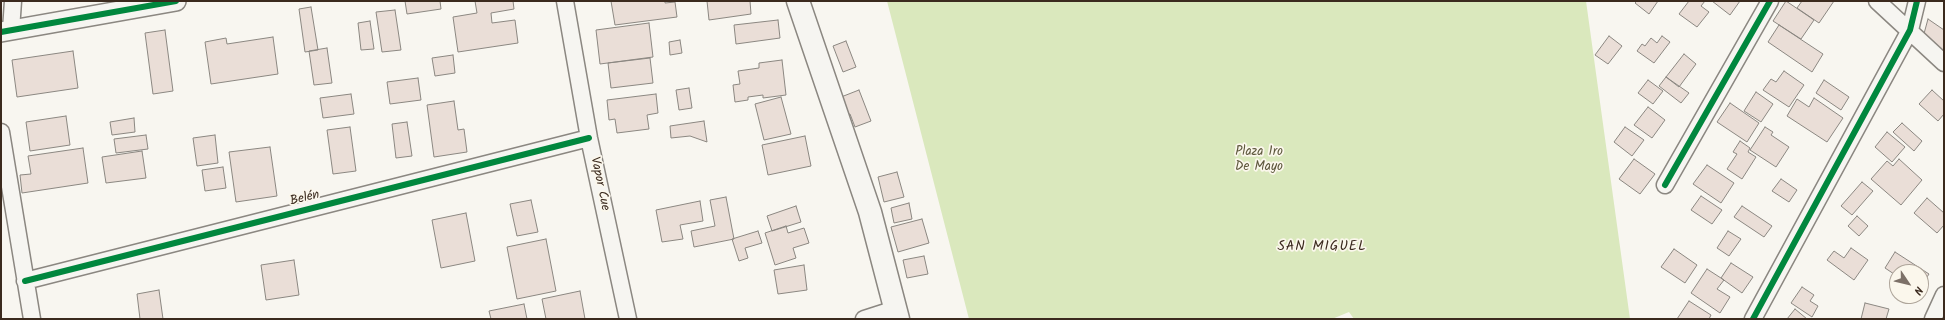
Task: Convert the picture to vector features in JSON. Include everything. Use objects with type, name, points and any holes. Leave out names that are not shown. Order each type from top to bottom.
[{"type":"main road","points":[[798,1],[870,212],[896,314]]},
{"type":"street","points":[[12,1],[6,31],[176,1]]},
{"type":"street","name":"Vapor Cue","points":[[565,1],[589,138],[628,319]]},
{"type":"street","points":[[1665,185],[1770,1]]},
{"type":"street","points":[[1877,1],[1944,63]]},
{"type":"street","points":[[1753,319],[1910,30],[1917,1]]},
{"type":"street","points":[[1,132],[32,319]]},
{"type":"street","name":"Belén","points":[[25,281],[589,138]]},
{"type":"street","points":[[1933,319],[1944,295]]},
{"type":"street","points":[[864,319],[896,314]]},
{"type":"green space","name":"Plaza 1ro De Mayo","points":[[887,1],[1586,1],[1630,319],[1354,319],[1349,312],[1332,319],[969,319]]},
{"type":"building","points":[[405,1],[440,1],[441,9],[407,14]]},
{"type":"building","points":[[475,1],[513,1],[514,9],[491,13],[492,23],[515,20],[518,43],[458,52],[453,17],[477,13]]},
{"type":"building","points":[[611,1],[675,2],[677,17],[615,25]]},
{"type":"building","points":[[707,1],[750,1],[751,14],[709,20]]},
{"type":"building","points":[[1637,1],[1658,1],[1649,14],[1635,3]]},
{"type":"building","points":[[1689,1],[1705,1],[1701,6],[1709,12],[1697,27],[1679,14]]},
{"type":"building","points":[[1712,1],[1740,1],[1730,15]]},
{"type":"building","points":[[1786,1],[1814,20],[1801,39],[1773,21]]},
{"type":"building","points":[[1802,1],[1834,1],[1819,23],[1797,8]]},
{"type":"building","points":[[311,7],[318,50],[305,52],[299,9]]},
{"type":"building","points":[[395,10],[401,50],[382,52],[376,12]]},
{"type":"building","points":[[1928,19],[1944,30],[1944,60],[1922,41]]},
{"type":"building","points":[[778,20],[780,38],[736,44],[734,25]]},
{"type":"building","points":[[370,21],[374,49],[361,50],[358,23]]},
{"type":"building","points":[[649,23],[653,57],[600,64],[596,30]]},
{"type":"building","points":[[1779,25],[1823,54],[1812,72],[1768,42]]},
{"type":"building","points":[[165,30],[173,91],[153,94],[145,33]]},
{"type":"building","points":[[1609,36],[1622,46],[1608,64],[1595,55]]},
{"type":"building","points":[[1662,36],[1670,42],[1654,63],[1637,51],[1642,44],[1645,46],[1651,38],[1657,43]]},
{"type":"building","points":[[273,37],[278,74],[211,84],[205,42],[226,38],[227,44]]},
{"type":"building","points":[[680,40],[682,53],[670,55],[669,42]]},
{"type":"building","points":[[846,41],[856,67],[843,72],[833,46]]},
{"type":"building","points":[[327,48],[332,83],[314,85],[309,51]]},
{"type":"building","points":[[73,51],[78,88],[17,97],[12,60]]},
{"type":"building","points":[[1684,54],[1696,64],[1679,87],[1666,77]]},
{"type":"building","points":[[453,55],[455,73],[435,76],[432,58]]},
{"type":"building","points":[[650,58],[653,83],[611,88],[608,63]]},
{"type":"building","points":[[782,60],[786,95],[763,98],[763,95],[748,97],[748,100],[735,102],[733,85],[740,84],[738,71],[759,68],[759,63]]},
{"type":"building","points":[[1784,71],[1804,85],[1789,107],[1763,90],[1771,79],[1776,82]]},
{"type":"building","points":[[1666,77],[1689,93],[1681,103],[1659,86]]},
{"type":"building","points":[[418,78],[421,100],[390,104],[387,82]]},
{"type":"building","points":[[1648,80],[1663,91],[1653,104],[1638,93]]},
{"type":"building","points":[[1824,80],[1849,97],[1841,110],[1816,93]]},
{"type":"building","points":[[689,88],[692,108],[679,110],[676,90]]},
{"type":"building","points":[[859,90],[871,121],[855,127],[850,114],[843,116],[836,99]]},
{"type":"building","points":[[1932,90],[1944,101],[1944,114],[1938,121],[1919,104]]},
{"type":"building","points":[[1756,92],[1773,104],[1761,122],[1744,111]]},
{"type":"building","points":[[351,94],[354,114],[323,118],[320,98]]},
{"type":"building","points":[[656,94],[658,113],[647,115],[649,129],[617,133],[615,119],[609,120],[607,100]]},
{"type":"building","points":[[781,97],[791,134],[764,140],[755,104]]},
{"type":"building","points":[[1814,98],[1843,118],[1827,142],[1787,116],[1797,99],[1809,107]]},
{"type":"building","points":[[454,101],[458,130],[464,129],[467,152],[434,157],[427,105]]},
{"type":"building","points":[[1730,103],[1759,123],[1747,142],[1717,122]]},
{"type":"building","points":[[1648,107],[1665,120],[1652,138],[1634,125]]},
{"type":"building","points":[[66,116],[70,145],[30,151],[26,122]]},
{"type":"building","points":[[134,118],[135,132],[112,135],[110,122]]},
{"type":"building","points":[[704,121],[707,142],[690,136],[671,138],[670,126]]},
{"type":"building","points":[[407,122],[412,156],[396,158],[392,124]]},
{"type":"building","points":[[1902,123],[1922,141],[1914,151],[1893,132]]},
{"type":"building","points":[[350,127],[356,171],[333,174],[327,130]]},
{"type":"building","points":[[1625,127],[1644,140],[1632,156],[1614,142]]},
{"type":"building","points":[[1765,127],[1773,132],[1771,135],[1789,147],[1776,167],[1750,150]]},
{"type":"building","points":[[1887,132],[1905,147],[1892,162],[1875,147]]},
{"type":"building","points":[[146,135],[148,149],[116,153],[114,139]]},
{"type":"building","points":[[215,135],[218,163],[197,166],[193,138]]},
{"type":"building","points":[[805,136],[811,166],[768,175],[762,145]]},
{"type":"building","points":[[1740,141],[1750,148],[1748,152],[1756,157],[1742,179],[1727,169],[1737,154],[1733,152]]},
{"type":"building","points":[[270,147],[277,196],[236,202],[229,152]]},
{"type":"building","points":[[83,148],[88,183],[22,193],[20,175],[31,174],[28,156]]},
{"type":"building","points":[[142,151],[146,178],[106,183],[102,157]]},
{"type":"building","points":[[1634,159],[1655,174],[1640,194],[1619,179]]},
{"type":"building","points":[[1899,159],[1922,180],[1901,205],[1871,179],[1887,161],[1893,166]]},
{"type":"building","points":[[1707,165],[1734,183],[1721,203],[1693,184]]},
{"type":"building","points":[[223,167],[226,188],[205,191],[202,170]]},
{"type":"building","points":[[897,172],[904,197],[884,202],[878,177]]},
{"type":"building","points":[[1781,179],[1797,190],[1789,202],[1772,191]]},
{"type":"building","points":[[1862,182],[1873,191],[1852,215],[1841,206]]},
{"type":"building","points":[[1701,196],[1722,210],[1712,224],[1691,210]]},
{"type":"building","points":[[726,197],[734,239],[694,247],[691,231],[715,226],[710,200]]},
{"type":"building","points":[[1927,198],[1944,213],[1944,225],[1937,233],[1914,213]]},
{"type":"building","points":[[531,200],[538,232],[517,236],[510,204]]},
{"type":"building","points":[[700,201],[703,221],[680,225],[683,239],[662,242],[656,210]]},
{"type":"building","points":[[909,203],[912,219],[894,223],[891,208]]},
{"type":"building","points":[[796,206],[801,222],[772,231],[767,216]]},
{"type":"building","points":[[1742,206],[1772,226],[1764,237],[1734,217]]},
{"type":"building","points":[[466,213],[475,261],[441,268],[432,220]]},
{"type":"building","points":[[1857,216],[1868,226],[1859,236],[1848,226]]},
{"type":"building","points":[[922,219],[929,243],[898,252],[891,227]]},
{"type":"building","points":[[786,226],[788,233],[804,228],[809,243],[793,248],[796,258],[775,265],[765,233]]},
{"type":"building","points":[[758,231],[762,243],[745,248],[748,258],[739,261],[732,239]]},
{"type":"building","points":[[1728,231],[1741,239],[1729,256],[1717,248]]},
{"type":"building","points":[[546,239],[556,291],[517,299],[507,247]]},
{"type":"building","points":[[1851,248],[1868,260],[1854,280],[1827,260],[1834,251],[1844,258]]},
{"type":"building","points":[[1674,249],[1697,265],[1685,283],[1661,267]]},
{"type":"building","points":[[1895,252],[1914,264],[1889,264],[1889,271],[1885,268]]},
{"type":"building","points":[[924,256],[928,274],[907,278],[903,260]]},
{"type":"building","points":[[294,260],[299,295],[266,300],[261,265]]},
{"type":"building","points":[[1731,263],[1753,277],[1742,293],[1721,278]]},
{"type":"building","points":[[804,265],[807,290],[778,294],[774,270]]},
{"type":"building","points":[[1707,269],[1724,280],[1717,289],[1730,297],[1720,313],[1691,293]]},
{"type":"building","points":[[1802,287],[1814,295],[1810,301],[1818,306],[1812,317],[1791,303]]},
{"type":"building","points":[[159,290],[163,319],[140,319],[137,294]]},
{"type":"building","points":[[580,291],[585,319],[546,319],[542,299]]},
{"type":"building","points":[[1689,301],[1711,315],[1709,319],[1677,319]]},
{"type":"building","points":[[1865,303],[1889,309],[1886,319],[1861,319]]},
{"type":"building","points":[[524,304],[527,319],[491,319],[489,311]]},
{"type":"building","points":[[1795,309],[1807,319],[1787,319]]},
{"type":"cycle path","points":[[1,32],[176,1]]},
{"type":"cycle path","points":[[1665,185],[1770,1]]},
{"type":"cycle path","points":[[1753,319],[1910,30],[1917,1]]},
{"type":"cycle path","points":[[25,281],[589,138]]},
{"type":"district","name":"SAN MIGUEL","points":[[1322,248]]}]
